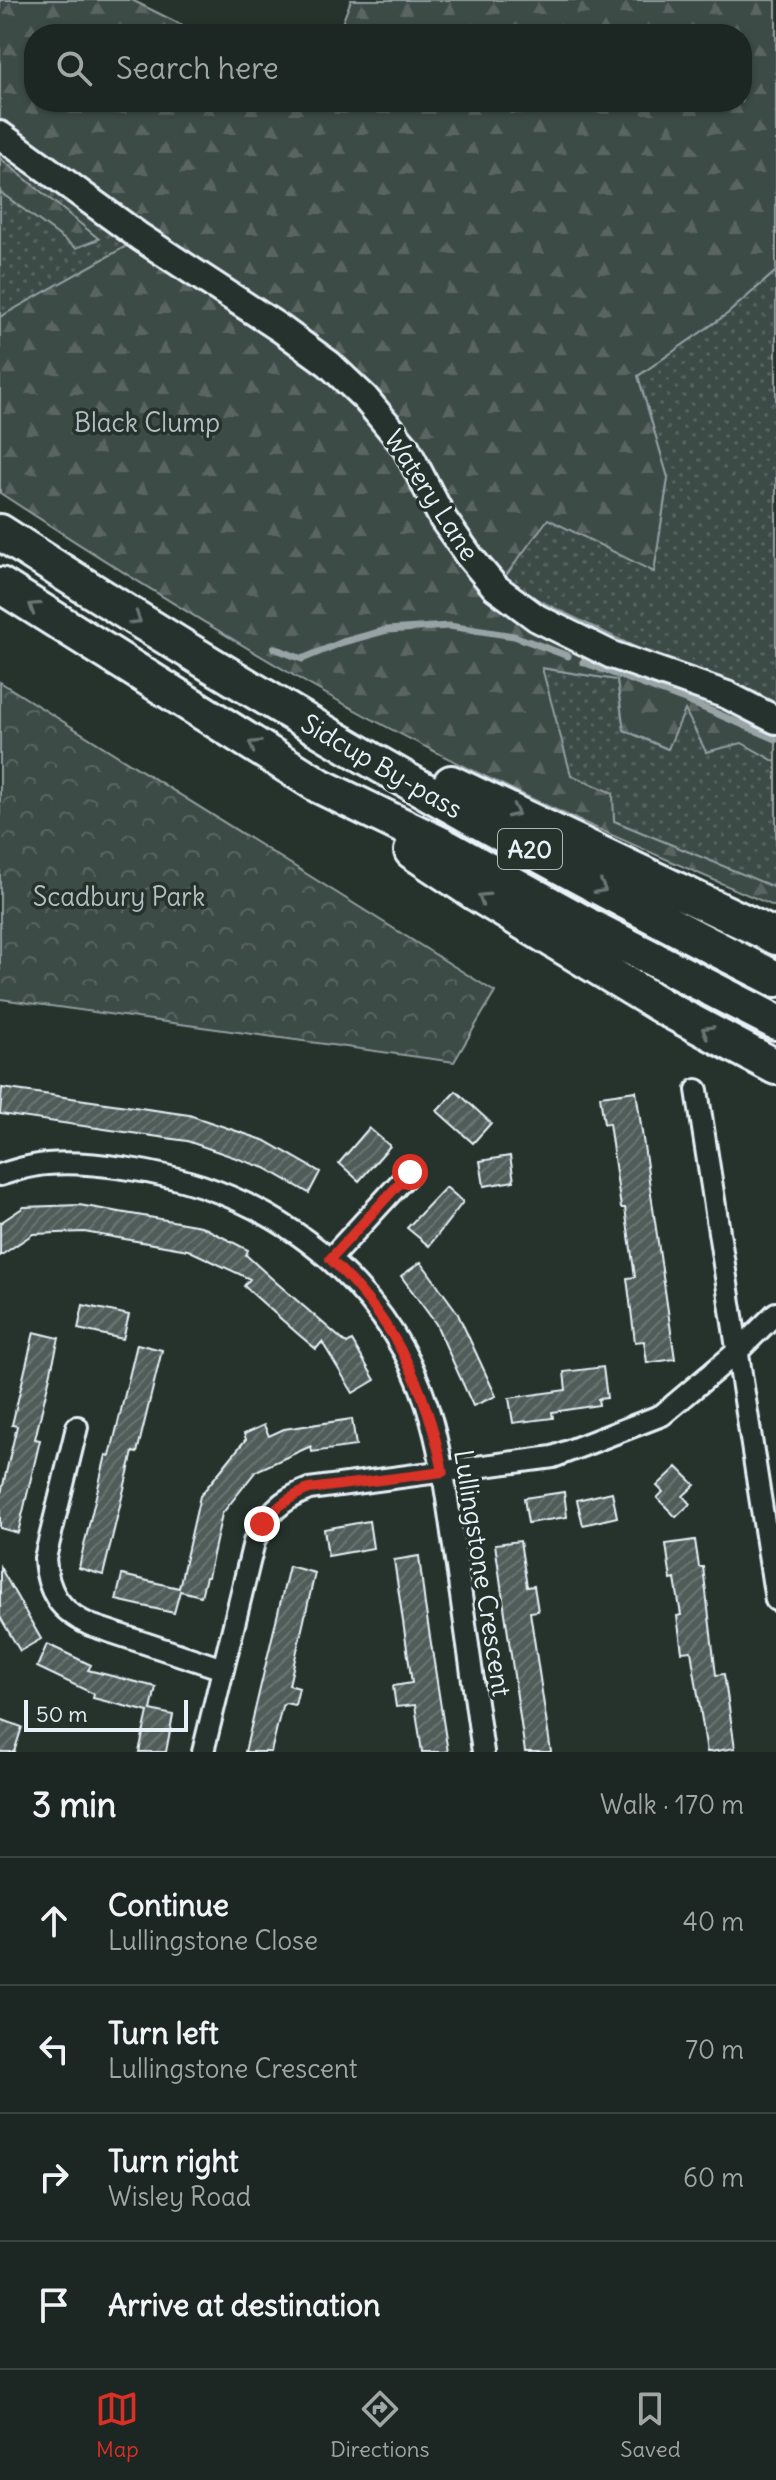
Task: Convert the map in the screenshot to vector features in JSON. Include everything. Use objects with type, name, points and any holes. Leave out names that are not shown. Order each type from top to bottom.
[{"type":"highway","name":"Sidcup By-pass","points":[[0,532],[164,637],[402,779],[776,979]]},
{"type":"highway","name":"Sidcup By-pass","points":[[0,585],[320,786],[440,844],[587,925],[776,1022]]},
{"type":"highway","name":"A20","points":[[289,712],[520,815],[776,937]]},
{"type":"highway","name":"A20","points":[[320,786],[428,863],[544,935],[665,1008],[776,1067]]},
{"type":"street","name":"Watery Lane","points":[[0,135],[140,237],[329,364],[365,398],[405,446],[443,519],[495,587],[526,610],[612,655],[727,695],[776,720]]},
{"type":"street","points":[[697,1090],[776,1600]]},
{"type":"street","name":"Lullingstone Crescent","points":[[0,1175],[46,1164],[70,1164],[136,1171],[192,1183],[255,1207],[283,1223],[330,1259],[371,1303],[406,1357],[427,1405],[443,1472],[483,1752]]},
{"type":"street","points":[[330,1259],[410,1172]]},
{"type":"street","points":[[203,1752],[254,1542],[262,1524],[292,1495],[309,1489],[553,1457],[662,1415],[738,1351],[776,1313]]},
{"type":"street","points":[[77,1427],[45,1558],[46,1573],[59,1603],[72,1616],[90,1625],[223,1669]]},
{"type":"green space","points":[[0,0],[132,0],[180,24],[24,24],[24,112],[752,112],[752,24],[342,24],[351,0],[776,0],[776,271],[727,314],[638,376],[668,478],[654,572],[548,519],[501,582],[474,551],[411,441],[146,229],[0,119]]},
{"type":"green space","points":[[0,136],[132,243],[0,317]]},
{"type":"green space","points":[[0,158],[99,239],[76,248],[0,192]]},
{"type":"green space","name":"Black Clump","points":[[132,243],[321,373],[360,410],[395,451],[462,564],[776,729],[776,762],[742,743],[706,752],[685,710],[668,749],[624,730],[617,680],[542,668],[571,775],[613,793],[614,821],[776,888],[776,907],[540,802],[366,716],[193,615],[0,493],[0,317]]},
{"type":"green space","points":[[776,271],[776,707],[649,654],[501,582],[548,518],[654,571],[668,478],[638,376],[727,314]]},
{"type":"green space","points":[[541,668],[617,680],[624,730],[667,749],[685,709],[776,762],[776,888],[614,821],[612,793],[571,776]]},
{"type":"green space","name":"Scadbury Park","points":[[0,682],[495,992],[454,1062],[0,999]]},
{"type":"building","points":[[2,1088],[189,1115],[266,1141],[320,1172],[309,1193],[265,1168],[187,1141],[0,1114]]},
{"type":"building","points":[[456,1091],[491,1123],[473,1143],[437,1111]]},
{"type":"building","points":[[636,1091],[675,1359],[647,1363],[644,1341],[635,1342],[627,1278],[635,1277],[609,1123],[604,1124],[600,1096]]},
{"type":"building","points":[[369,1128],[390,1146],[359,1181],[339,1163]]},
{"type":"building","points":[[510,1156],[514,1181],[484,1186],[480,1161]]},
{"type":"building","points":[[446,1187],[463,1202],[429,1246],[407,1228]]},
{"type":"building","points":[[79,1205],[201,1226],[248,1250],[246,1255],[278,1284],[347,1344],[352,1341],[375,1380],[353,1393],[322,1342],[316,1349],[298,1334],[244,1286],[250,1279],[188,1250],[84,1232],[33,1234],[0,1256],[0,1223],[24,1207]]},
{"type":"building","points":[[421,1262],[457,1312],[496,1396],[473,1406],[436,1324],[401,1276]]},
{"type":"building","points":[[83,1305],[129,1315],[123,1339],[78,1329]]},
{"type":"building","points":[[34,1332],[59,1338],[35,1439],[40,1440],[18,1533],[0,1528],[0,1498],[17,1426],[12,1425]]},
{"type":"building","points":[[137,1344],[162,1350],[103,1575],[79,1568]]},
{"type":"building","points":[[603,1367],[607,1398],[598,1399],[599,1405],[552,1412],[553,1418],[513,1423],[509,1398],[566,1390],[564,1372]]},
{"type":"building","points":[[352,1419],[356,1446],[312,1452],[311,1446],[256,1471],[222,1514],[201,1596],[180,1591],[174,1613],[116,1600],[122,1575],[179,1588],[200,1496],[246,1439],[244,1434],[264,1425],[269,1436],[284,1429]]},
{"type":"building","points":[[677,1467],[695,1485],[683,1496],[690,1504],[676,1517],[657,1498],[663,1492],[657,1486]]},
{"type":"building","points":[[564,1492],[567,1517],[528,1523],[524,1498]]},
{"type":"building","points":[[612,1492],[617,1517],[583,1525],[577,1500]]},
{"type":"building","points":[[369,1521],[373,1548],[328,1556],[324,1529]]},
{"type":"building","points":[[695,1540],[699,1567],[703,1567],[716,1675],[724,1674],[735,1748],[710,1752],[707,1752],[691,1651],[682,1652],[677,1616],[681,1615],[675,1579],[671,1580],[666,1544]]},
{"type":"building","points":[[520,1541],[527,1587],[534,1586],[538,1611],[530,1612],[551,1752],[525,1752],[495,1544]]},
{"type":"building","points":[[419,1556],[448,1752],[422,1752],[415,1705],[396,1707],[393,1686],[412,1683],[394,1560]]},
{"type":"building","points":[[289,1566],[315,1573],[289,1685],[299,1688],[295,1705],[285,1703],[282,1706],[271,1752],[245,1752]]},
{"type":"building","points":[[0,1567],[41,1639],[20,1651],[0,1617]]},
{"type":"building","points":[[47,1644],[91,1665],[88,1670],[156,1687],[151,1710],[173,1715],[166,1752],[139,1752],[148,1712],[93,1698],[94,1694],[37,1667]]},
{"type":"building","points":[[0,1719],[22,1727],[14,1752],[0,1752]]},
{"type":"waterway","points":[[274,648],[302,659],[343,642],[387,630],[449,626],[514,636],[568,656]]},
{"type":"waterway","points":[[583,662],[690,702],[776,739]]},
{"type":"route","points":[[262,1524],[292,1495],[309,1489],[443,1472],[427,1405],[406,1357],[371,1303],[330,1259],[410,1172]]}]
